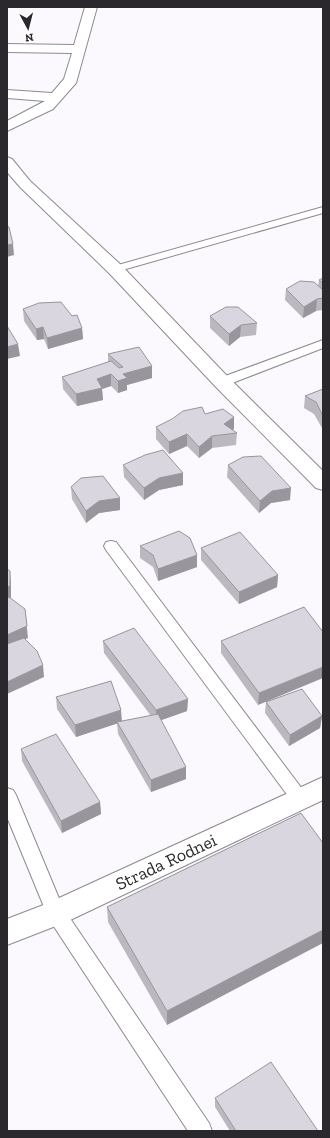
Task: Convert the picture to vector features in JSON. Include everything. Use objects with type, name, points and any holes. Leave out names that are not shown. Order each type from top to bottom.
[{"type":"street","points":[[7,127],[48,106],[71,80],[91,7]]},
{"type":"street","points":[[7,48],[80,49]]},
{"type":"street","points":[[7,94],[56,97]]},
{"type":"street","points":[[7,162],[26,184],[115,269],[222,382],[323,483]]},
{"type":"street","name":"Strada Rodnei","points":[[7,932],[56,913],[312,794]]},
{"type":"lane","points":[[115,269],[323,210]]},
{"type":"lane","points":[[222,382],[323,344]]},
{"type":"lane","points":[[111,546],[312,794]]},
{"type":"lane","points":[[7,795],[56,913],[201,1131]]},
{"type":"building","points":[[7,226],[9,227],[13,244],[7,245]]},
{"type":"building","points":[[300,281],[314,282],[323,290],[323,298],[317,299],[304,307],[286,289]]},
{"type":"building","points":[[61,302],[72,316],[77,315],[82,328],[47,338],[43,327],[36,329],[23,309],[39,303]]},
{"type":"building","points":[[226,307],[238,307],[257,323],[241,325],[229,334],[210,316]]},
{"type":"building","points":[[7,326],[18,344],[7,347]]},
{"type":"building","points":[[139,347],[152,366],[123,374],[127,378],[118,381],[111,374],[97,379],[102,388],[76,394],[62,377],[111,361],[119,368],[123,367],[108,354]]},
{"type":"building","points":[[323,389],[323,416],[316,402],[305,396]]},
{"type":"building","points":[[202,407],[205,414],[223,409],[234,417],[224,424],[237,433],[212,436],[199,447],[187,434],[169,442],[156,427],[172,419],[183,411]]},
{"type":"building","points":[[163,450],[183,473],[159,478],[144,488],[123,465],[145,455]]},
{"type":"building","points":[[261,456],[291,488],[272,491],[260,501],[228,465],[243,457]]},
{"type":"building","points":[[103,476],[120,498],[99,501],[86,511],[71,487],[81,478]]},
{"type":"building","points":[[179,531],[190,538],[197,555],[158,569],[153,555],[140,546]]},
{"type":"building","points":[[240,532],[278,575],[239,592],[201,548]]},
{"type":"building","points":[[7,569],[10,571],[10,586],[7,587]]},
{"type":"building","points":[[9,597],[25,609],[27,626],[7,635],[7,598]]},
{"type":"building","points":[[304,607],[323,632],[323,667],[259,693],[221,641]]},
{"type":"building","points":[[134,628],[188,699],[156,710],[103,641]]},
{"type":"building","points":[[24,638],[37,651],[43,665],[7,682],[7,644]]},
{"type":"building","points":[[111,681],[121,710],[75,725],[56,697]]},
{"type":"building","points":[[302,689],[322,716],[290,735],[266,702]]},
{"type":"building","points":[[158,714],[186,767],[151,780],[117,722]]},
{"type":"building","points":[[56,734],[100,802],[61,821],[21,749]]},
{"type":"building","points":[[301,813],[323,843],[323,930],[167,1011],[107,907]]},
{"type":"building","points":[[271,1062],[318,1131],[236,1131],[215,1098]]}]
